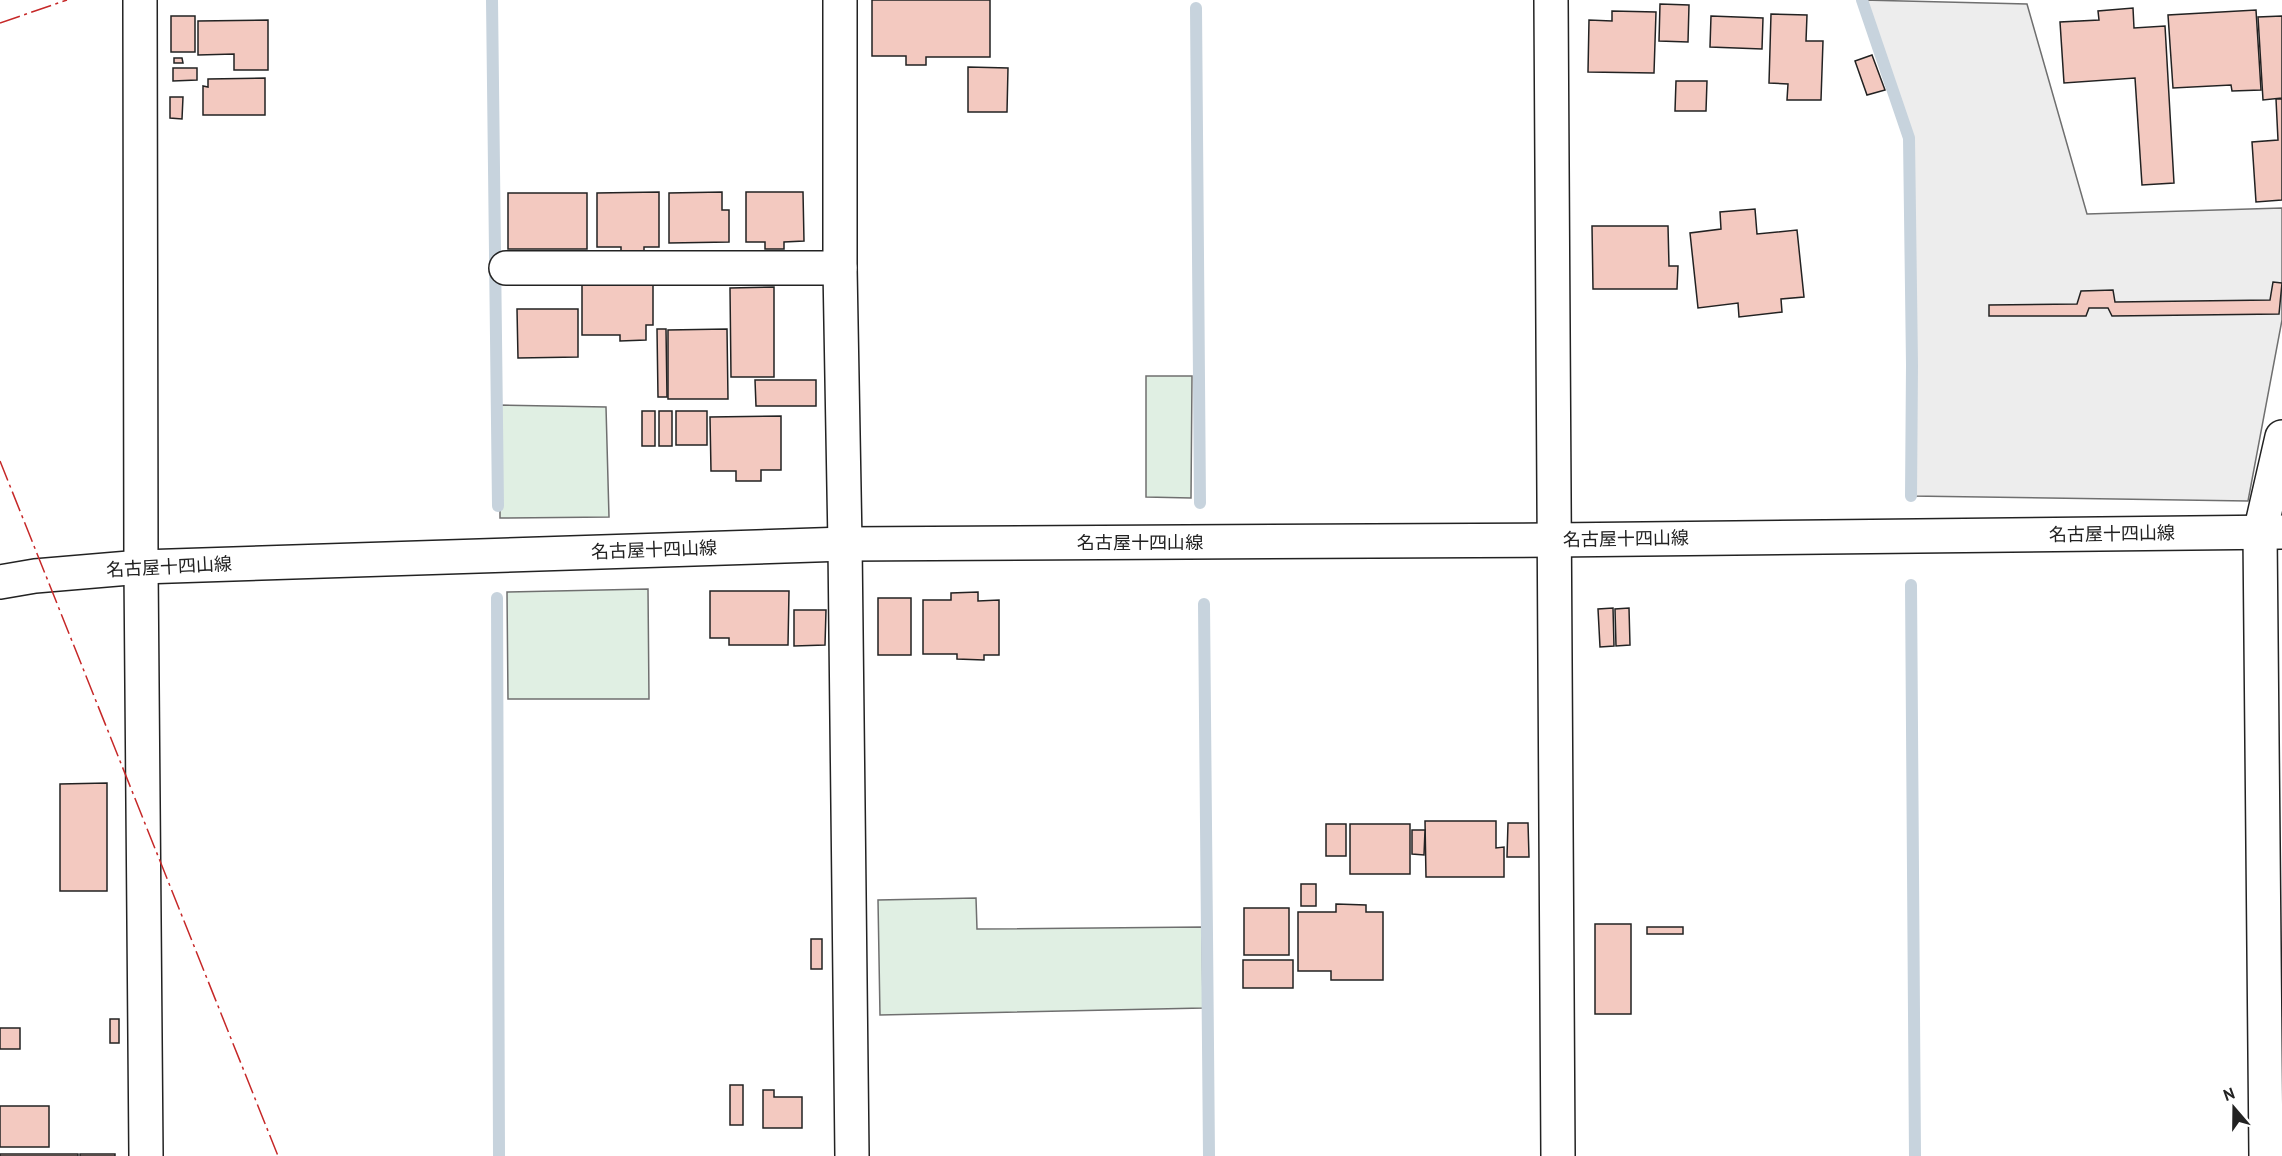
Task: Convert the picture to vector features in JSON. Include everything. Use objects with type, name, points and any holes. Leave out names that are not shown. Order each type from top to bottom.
[{"type":"street","points":[[140,0],[141,567],[146,1156]]},
{"type":"street","points":[[840,0],[840,268],[852,1156]]},
{"type":"street","points":[[1551,0],[1558,1156]]},
{"type":"street","points":[[506,268],[840,268]]},
{"type":"street","points":[[2266,1156],[2271,532],[2282,437]]},
{"type":"street","name":"名古屋十四山線","points":[[0,582],[35,576],[141,567],[845,544],[1553,540],[2271,532]]},
{"type":"street","points":[[0,570],[35,576]]},
{"type":"green space","points":[[1146,376],[1192,376],[1191,498],[1146,497]]},
{"type":"green space","points":[[500,405],[606,407],[609,517],[500,518]]},
{"type":"green space","points":[[648,589],[649,699],[508,699],[507,592]]},
{"type":"green space","points":[[976,898],[977,929],[1202,927],[1203,1008],[880,1015],[878,900]]},
{"type":"shaded area","points":[[1862,0],[2027,4],[2087,214],[2282,208],[2282,320],[2248,501],[1911,496],[1909,138]]},
{"type":"building","points":[[872,0],[990,0],[990,57],[926,57],[926,65],[906,65],[906,56],[872,56]]},
{"type":"building","points":[[1660,4],[1689,5],[1688,42],[1659,41]]},
{"type":"building","points":[[2133,8],[2134,28],[2165,26],[2174,183],[2142,185],[2135,78],[2064,83],[2060,22],[2099,20],[2098,11]]},
{"type":"building","points":[[2256,10],[2261,90],[2232,91],[2231,85],[2173,88],[2168,15]]},
{"type":"building","points":[[1612,11],[1656,12],[1654,73],[1588,72],[1589,20],[1612,21]]},
{"type":"building","points":[[1771,14],[1807,15],[1806,41],[1823,41],[1821,100],[1787,100],[1788,84],[1769,83]]},
{"type":"building","points":[[171,16],[195,16],[195,52],[171,52]]},
{"type":"building","points":[[1711,16],[1763,18],[1762,49],[1710,47]]},
{"type":"building","points":[[2282,16],[2282,98],[2263,100],[2258,17]]},
{"type":"building","points":[[268,20],[268,70],[234,70],[234,54],[198,55],[198,21]]},
{"type":"building","points":[[1872,55],[1885,90],[1867,95],[1855,61]]},
{"type":"building","points":[[174,58],[182,58],[183,63],[174,63]]},
{"type":"building","points":[[968,67],[1008,68],[1007,112],[968,112]]},
{"type":"building","points":[[173,68],[197,68],[197,80],[173,81]]},
{"type":"building","points":[[265,78],[265,115],[203,115],[203,86],[208,87],[208,79]]},
{"type":"building","points":[[1676,81],[1707,81],[1706,111],[1675,111]]},
{"type":"building","points":[[170,97],[183,97],[182,119],[170,118]]},
{"type":"building","points":[[2276,99],[2282,99],[2282,200],[2256,202],[2252,142],[2278,140]]},
{"type":"building","points":[[659,192],[659,247],[644,247],[644,253],[621,254],[621,247],[597,247],[597,193]]},
{"type":"building","points":[[722,192],[722,210],[729,210],[729,242],[669,243],[669,193]]},
{"type":"building","points":[[746,192],[803,192],[804,241],[784,242],[784,249],[765,249],[765,242],[746,242]]},
{"type":"building","points":[[508,193],[587,193],[587,249],[508,249]]},
{"type":"building","points":[[1755,209],[1757,234],[1797,230],[1804,297],[1781,299],[1782,312],[1739,317],[1738,303],[1698,308],[1690,233],[1721,229],[1720,212]]},
{"type":"building","points":[[1592,226],[1668,226],[1669,266],[1678,266],[1677,289],[1593,289]]},
{"type":"building","points":[[582,280],[653,280],[653,325],[646,325],[646,340],[620,341],[620,335],[582,335]]},
{"type":"building","points":[[2273,282],[2282,283],[2279,314],[2112,316],[2108,308],[2089,308],[2086,316],[1989,316],[1989,305],[2077,304],[2081,291],[2113,290],[2115,302],[2270,300]]},
{"type":"building","points":[[774,287],[774,377],[731,377],[730,288]]},
{"type":"building","points":[[517,309],[578,309],[578,357],[518,358]]},
{"type":"building","points":[[657,329],[666,329],[667,397],[658,397]]},
{"type":"building","points":[[727,329],[728,399],[668,399],[668,330]]},
{"type":"building","points":[[755,380],[816,380],[816,406],[756,406]]},
{"type":"building","points":[[642,411],[655,411],[655,446],[642,446]]},
{"type":"building","points":[[659,411],[672,411],[672,446],[659,446]]},
{"type":"building","points":[[676,411],[707,411],[707,445],[676,445]]},
{"type":"building","points":[[781,416],[781,470],[761,470],[761,481],[736,481],[736,471],[711,471],[710,417]]},
{"type":"building","points":[[710,591],[789,591],[788,645],[729,645],[729,638],[710,638]]},
{"type":"building","points":[[978,592],[978,601],[999,600],[999,655],[984,655],[984,660],[957,659],[957,654],[923,654],[923,600],[951,600],[951,593]]},
{"type":"building","points":[[878,598],[911,598],[911,655],[878,655]]},
{"type":"building","points":[[1613,608],[1614,646],[1600,647],[1598,609]]},
{"type":"building","points":[[1629,608],[1630,645],[1616,646],[1615,609]]},
{"type":"building","points":[[794,610],[826,610],[825,645],[794,646]]},
{"type":"building","points":[[107,783],[107,891],[60,891],[60,784]]},
{"type":"building","points":[[1425,821],[1496,821],[1496,848],[1504,847],[1504,877],[1426,877]]},
{"type":"building","points":[[1508,823],[1528,823],[1529,857],[1507,857]]},
{"type":"building","points":[[1326,824],[1346,824],[1346,856],[1326,856]]},
{"type":"building","points":[[1350,824],[1410,824],[1410,874],[1350,874]]},
{"type":"building","points":[[1412,830],[1425,830],[1424,855],[1412,854]]},
{"type":"building","points":[[1301,884],[1316,884],[1316,906],[1301,906]]},
{"type":"building","points":[[1336,904],[1366,905],[1366,912],[1383,912],[1383,980],[1331,980],[1331,971],[1298,971],[1298,912],[1336,912]]},
{"type":"building","points":[[1244,908],[1289,908],[1289,955],[1244,955]]},
{"type":"building","points":[[1595,924],[1631,924],[1631,1014],[1595,1014]]},
{"type":"building","points":[[1647,927],[1683,927],[1683,934],[1647,934]]},
{"type":"building","points":[[811,939],[822,939],[822,969],[811,969]]},
{"type":"building","points":[[1243,960],[1293,960],[1293,988],[1243,988]]},
{"type":"building","points":[[110,1019],[119,1019],[119,1043],[110,1043]]},
{"type":"building","points":[[0,1028],[20,1028],[20,1049],[0,1049]]},
{"type":"building","points":[[730,1085],[743,1085],[743,1125],[730,1125]]},
{"type":"building","points":[[763,1090],[774,1090],[774,1097],[802,1097],[802,1128],[763,1128]]},
{"type":"building","points":[[0,1106],[49,1106],[49,1147],[0,1147]]},
{"type":"building","points":[[0,1154],[78,1154],[78,1156],[0,1156]]},
{"type":"building","points":[[80,1154],[115,1154],[115,1156],[80,1156]]},
{"type":"waterway","points":[[492,0],[498,506]]},
{"type":"waterway","points":[[1862,0],[1909,138],[1911,496]]},
{"type":"waterway","points":[[1196,8],[1200,503]]},
{"type":"waterway","points":[[1911,585],[1915,1156]]},
{"type":"waterway","points":[[497,598],[499,1156]]},
{"type":"waterway","points":[[1204,604],[1209,1156]]},
{"type":"power","points":[[0,23],[67,0]]},
{"type":"power","points":[[0,461],[278,1156]]}]
